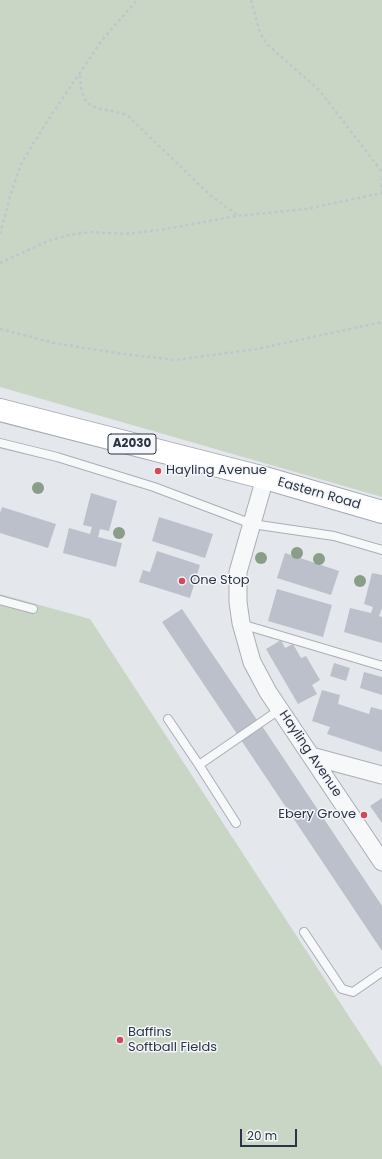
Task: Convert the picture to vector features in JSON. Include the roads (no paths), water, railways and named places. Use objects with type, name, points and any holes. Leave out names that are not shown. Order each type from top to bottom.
[{"type":"main road","name":"Eastern Road","points":[[0,410],[265,478],[382,512]]},
{"type":"street","name":"Hayling Avenue","points":[[265,478],[238,572],[240,623],[252,662],[279,710],[382,862]]},
{"type":"street","points":[[311,756],[382,775]]},
{"type":"lane","points":[[0,443],[57,457],[154,487],[252,524],[334,536],[382,550]]},
{"type":"lane","points":[[0,600],[33,609]]},
{"type":"lane","points":[[240,623],[382,666]]},
{"type":"lane","points":[[199,765],[279,710]]},
{"type":"lane","points":[[168,720],[236,823]]},
{"type":"lane","points":[[304,932],[342,989],[353,992],[382,972]]},
{"type":"place","name":"Hayling Avenue","points":[[158,471]]},
{"type":"place","name":"One Stop","points":[[182,581]]},
{"type":"place","name":"Ebery Grove","points":[[364,815]]},
{"type":"place","name":"Baffins Softball Fields","points":[[120,1040]]}]
